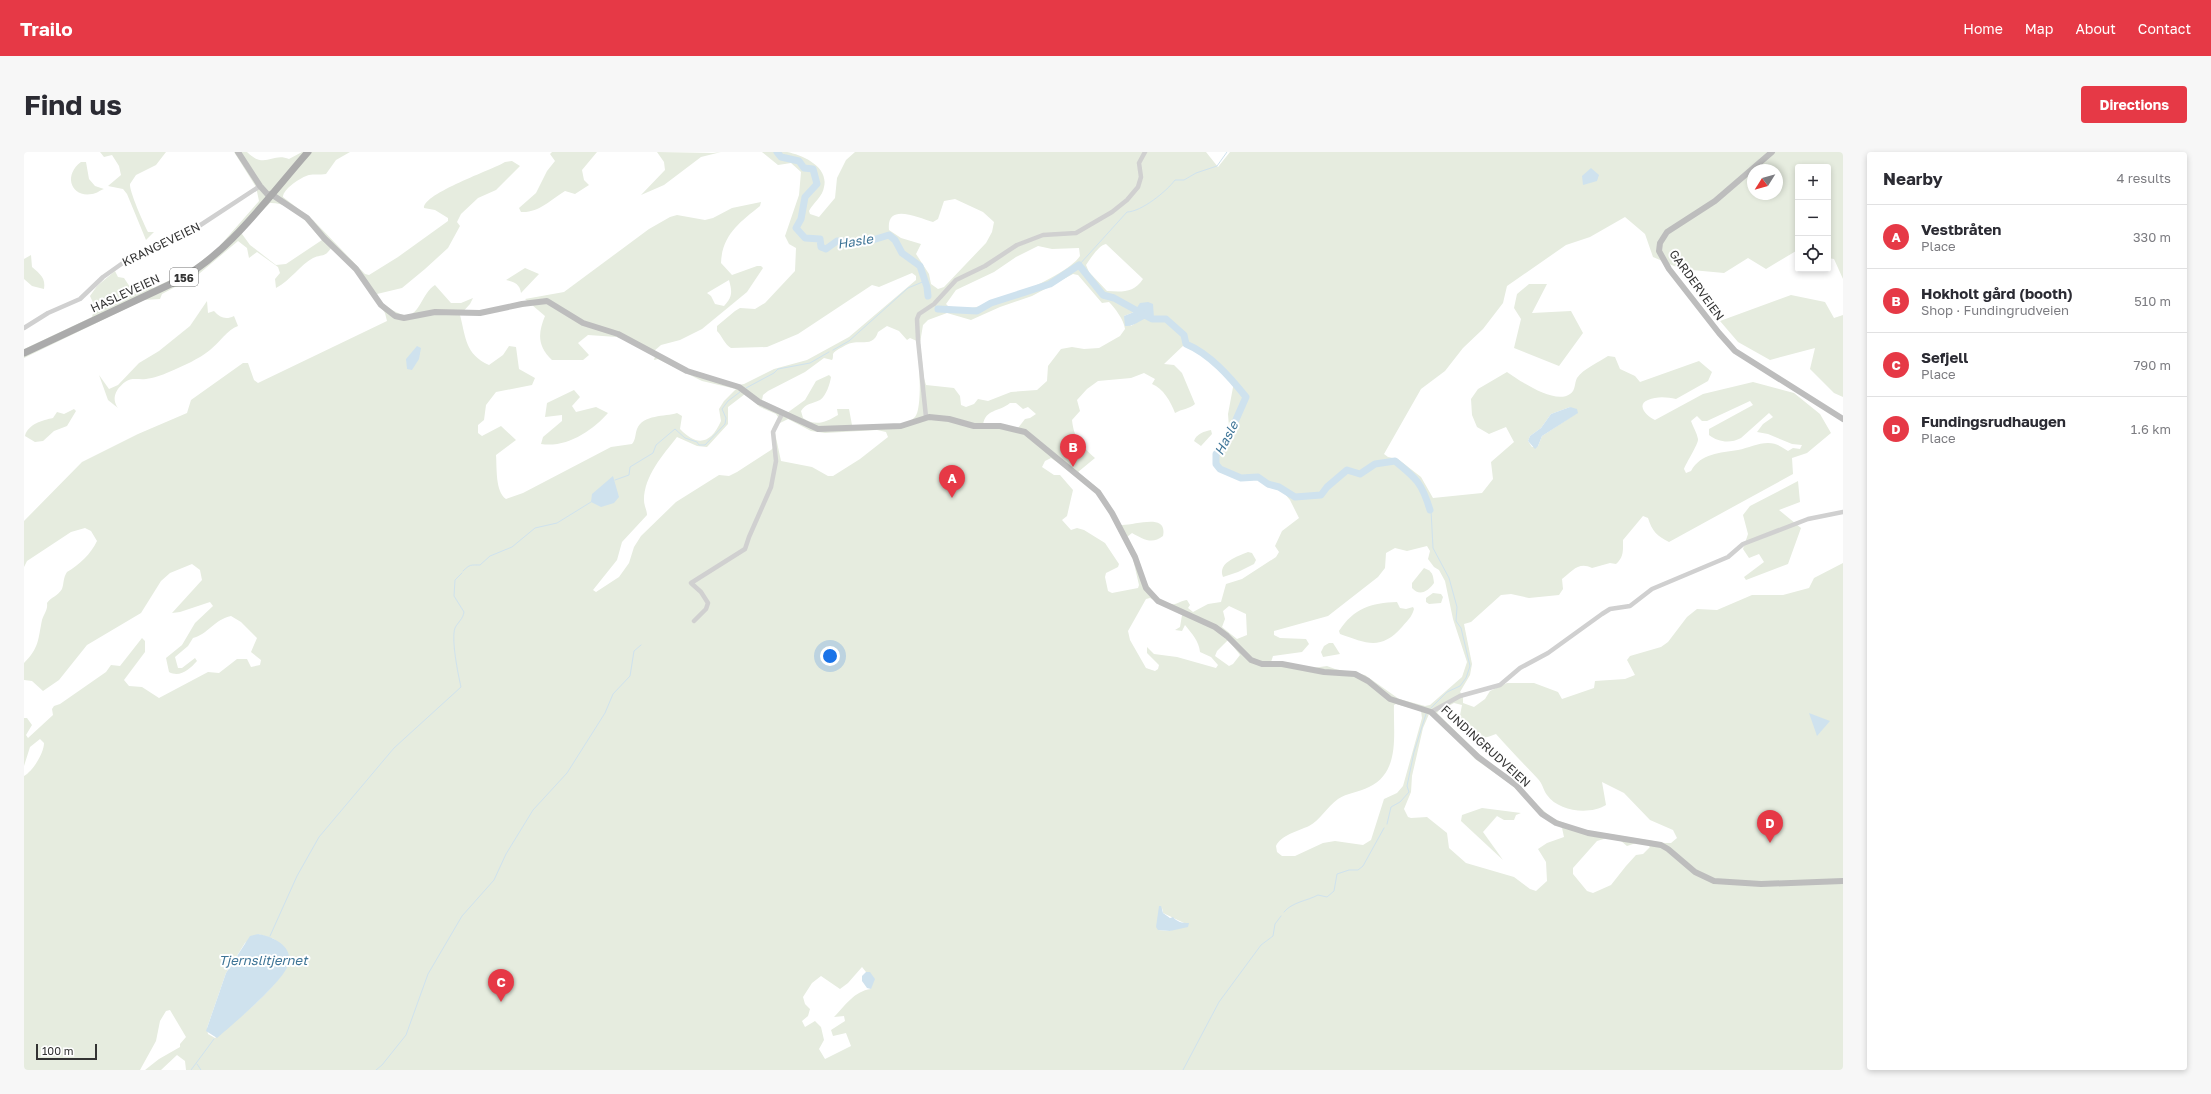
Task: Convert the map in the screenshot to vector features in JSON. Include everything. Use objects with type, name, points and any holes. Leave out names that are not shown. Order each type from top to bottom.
[{"type":"main road","name":"HASLEVEIEN","points":[[24,353],[192,273],[223,248],[308,152]]},
{"type":"street","name":"FUNDINGRUDVEIEN","points":[[238,152],[260,186],[270,195],[307,218],[324,238],[356,269],[381,305],[395,316],[404,318],[430,312],[480,313],[522,304],[547,301],[583,323],[618,334],[687,371],[739,387],[759,402],[814,428],[824,430],[854,427],[901,426],[926,417],[949,419],[974,426],[1009,427],[1030,435],[1098,492],[1120,528],[1149,593],[1165,605],[1193,616],[1221,632],[1251,660],[1262,664],[1282,664],[1324,672],[1355,674],[1368,681],[1390,699],[1431,712],[1444,722],[1478,757],[1516,785],[1542,814],[1563,826],[1588,833],[1661,845],[1695,872],[1714,881],[1761,884],[1843,881]]},
{"type":"street","points":[[926,417],[917,319],[921,313],[933,305],[956,280],[985,266],[1017,245],[1043,236],[1076,233],[1112,212],[1138,187],[1142,177],[1140,163],[1146,152]]},
{"type":"street","name":"GARDERVEIEN","points":[[1772,152],[1716,201],[1667,232],[1660,243],[1660,251],[1669,269],[1735,351],[1843,419]]},
{"type":"street","name":"KRANGEVEIEN","points":[[24,328],[48,313],[80,299],[103,277],[127,260],[205,223],[260,186]]},
{"type":"street","points":[[694,621],[706,609],[708,603],[701,592],[691,583],[746,549],[749,537],[768,496],[776,461],[774,428],[782,414]]},
{"type":"street","points":[[1431,712],[1460,696],[1500,685],[1520,668],[1548,653],[1610,609],[1630,606],[1652,589],[1728,557],[1743,544],[1808,519],[1843,512]]},
{"type":"shaded area","points":[[100,152],[166,152],[156,165],[136,175],[130,184],[134,200],[148,232],[154,232],[146,240],[127,194],[123,189],[108,186],[121,175],[119,166],[112,155],[104,157]]},
{"type":"shaded area","points":[[234,152],[247,152],[259,160],[264,160],[278,157],[289,159],[302,152],[350,152],[336,160],[326,174],[309,175],[297,181],[286,190],[283,197],[313,220],[365,274],[369,275],[398,257],[448,221],[448,218],[435,210],[424,208],[427,202],[435,196],[460,182],[505,162],[512,161],[520,166],[496,190],[478,198],[461,214],[457,222],[460,226],[448,248],[425,269],[402,288],[377,294],[386,306],[403,315],[409,315],[414,312],[429,290],[435,285],[451,303],[461,303],[473,298],[470,304],[460,315],[465,338],[475,356],[489,365],[503,355],[509,346],[516,347],[519,369],[535,378],[532,385],[496,392],[486,405],[484,420],[478,425],[478,433],[482,436],[501,426],[516,440],[496,455],[498,485],[502,496],[506,499],[523,493],[611,447],[632,444],[640,424],[649,418],[677,413],[682,416],[680,429],[692,439],[703,440],[713,434],[721,421],[719,409],[724,401],[736,389],[702,381],[658,359],[654,360],[656,353],[685,368],[739,385],[744,384],[774,369],[807,360],[849,337],[916,280],[916,276],[912,273],[879,287],[872,285],[798,334],[767,347],[729,347],[717,331],[717,326],[740,308],[755,309],[765,303],[795,271],[796,248],[789,244],[785,236],[799,195],[801,172],[791,163],[778,165],[762,152],[787,152],[807,159],[819,168],[825,180],[824,187],[822,193],[809,211],[810,214],[819,217],[835,198],[837,178],[846,160],[855,152],[1206,152],[1218,167],[1230,152],[1843,152],[1843,279],[1834,259],[1831,258],[1831,164],[1795,164],[1795,252],[1766,269],[1748,258],[1724,273],[1681,269],[1653,257],[1645,234],[1625,217],[1590,237],[1566,245],[1507,286],[1503,303],[1483,329],[1463,348],[1445,371],[1421,389],[1384,454],[1388,457],[1398,459],[1421,477],[1433,498],[1482,493],[1493,479],[1491,462],[1514,442],[1506,427],[1489,434],[1477,427],[1472,415],[1471,399],[1478,389],[1507,372],[1520,381],[1547,394],[1564,397],[1573,391],[1576,380],[1580,375],[1608,356],[1615,357],[1620,369],[1635,376],[1640,382],[1699,361],[1712,372],[1708,381],[1676,399],[1658,397],[1644,402],[1644,411],[1655,420],[1703,394],[1753,382],[1794,393],[1820,414],[1831,433],[1807,453],[1792,458],[1793,474],[1669,542],[1661,538],[1656,533],[1648,518],[1643,516],[1623,540],[1622,556],[1616,564],[1610,563],[1592,568],[1587,566],[1579,566],[1562,579],[1563,589],[1559,595],[1529,598],[1511,594],[1501,595],[1471,622],[1464,624],[1472,664],[1470,675],[1460,692],[1463,695],[1463,703],[1474,707],[1485,699],[1490,691],[1507,683],[1534,683],[1558,692],[1562,699],[1594,688],[1595,681],[1625,679],[1635,675],[1627,660],[1630,656],[1661,647],[1668,642],[1687,617],[1697,609],[1717,610],[1752,595],[1783,595],[1809,588],[1814,578],[1843,563],[1843,1070],[186,1070],[185,1061],[177,1055],[161,1070],[145,1070],[159,1059],[180,1047],[180,1044],[186,1037],[170,1010],[166,1011],[160,1021],[156,1041],[140,1070],[24,1070],[24,776],[31,770],[37,761],[44,747],[44,743],[40,739],[30,747],[24,766],[24,718],[27,718],[32,725],[26,735],[28,738],[53,715],[52,709],[54,706],[60,704],[106,672],[111,665],[120,666],[142,638],[145,641],[145,652],[124,680],[129,686],[142,687],[159,698],[208,672],[219,673],[237,659],[247,659],[251,667],[260,665],[261,660],[251,652],[257,638],[241,622],[231,616],[220,620],[203,634],[193,638],[188,646],[175,657],[178,668],[182,668],[195,658],[197,661],[191,667],[184,672],[177,674],[169,672],[166,658],[182,645],[195,623],[213,606],[210,602],[180,612],[172,613],[202,580],[200,570],[192,564],[170,573],[161,581],[141,613],[87,645],[59,680],[43,691],[32,681],[24,680],[24,663],[33,653],[39,638],[47,603],[62,589],[67,572],[84,559],[97,541],[91,531],[85,528],[71,532],[27,561],[24,567],[24,521],[82,462],[138,434],[187,413],[191,400],[243,363],[248,363],[254,380],[258,383],[387,321],[385,313],[353,268],[331,248],[325,255],[308,261],[276,288],[275,279],[280,273],[278,267],[257,252],[249,258],[247,248],[238,241],[187,284],[175,287],[162,294],[160,299],[144,300],[24,358],[24,349],[92,317],[95,307],[90,296],[97,286],[115,271],[118,277],[124,278],[130,287],[133,288],[144,281],[153,288],[187,272],[217,249],[259,201],[256,187]],"holes":[[[955,199],[983,212],[994,222],[992,232],[986,243],[944,287],[938,289],[931,284],[929,274],[916,254],[921,244],[901,238],[889,230],[889,221],[892,216],[898,214],[912,215],[933,222],[938,219],[944,201]],[[270,203],[286,206],[293,210],[306,221],[322,240],[286,264],[276,265],[250,245],[242,234],[243,230]],[[1106,244],[1143,279],[1136,287],[1127,291],[1107,291],[1089,272],[1086,265],[1100,247]],[[1038,246],[1052,249],[1079,248],[1080,256],[1073,264],[1047,280],[1014,295],[969,309],[948,306],[946,304],[956,290],[994,272],[1016,257]],[[1073,274],[1078,275],[1102,303],[1109,302],[1121,318],[1125,329],[1120,336],[1099,348],[1084,349],[1072,347],[1061,349],[1048,366],[1047,381],[1037,390],[1011,392],[988,401],[978,399],[974,404],[966,407],[961,405],[960,396],[954,388],[926,385],[920,343],[923,325],[928,320],[947,313],[971,320],[1000,307],[1032,296]],[[1134,312],[1154,318],[1145,317],[1131,326],[1124,316]],[[887,326],[899,331],[907,340],[910,338],[917,341],[920,393],[917,412],[915,417],[910,421],[885,426],[852,425],[849,409],[837,409],[838,415],[829,420],[817,423],[808,421],[803,418],[801,411],[805,406],[820,400],[824,396],[831,377],[829,375],[816,381],[805,400],[787,413],[762,400],[763,395],[768,391],[805,372],[824,358],[832,360],[833,354],[846,345],[855,342],[869,342],[876,337],[878,332]],[[1185,344],[1198,349],[1234,382],[1228,414],[1229,427],[1224,447],[1216,454],[1216,464],[1220,469],[1241,478],[1258,477],[1268,484],[1279,487],[1290,500],[1299,518],[1282,531],[1275,546],[1279,552],[1276,557],[1242,579],[1226,584],[1221,602],[1208,604],[1193,612],[1188,608],[1190,605],[1187,600],[1172,604],[1164,601],[1149,587],[1138,566],[1127,537],[1132,533],[1151,541],[1159,539],[1163,536],[1163,529],[1160,524],[1155,522],[1121,525],[1100,490],[1078,472],[1095,458],[1076,437],[1072,420],[1080,411],[1077,400],[1087,389],[1098,381],[1131,378],[1144,373],[1155,379],[1152,384],[1160,389],[1166,396],[1175,413],[1190,407],[1195,404],[1182,373],[1174,365],[1164,364]],[[745,394],[760,407],[776,414],[778,417],[772,429],[773,448],[771,450],[729,476],[719,475],[676,502],[641,536],[634,547],[629,563],[619,577],[596,592],[593,590],[617,560],[622,542],[647,515],[644,502],[647,483],[655,466],[677,437],[697,446],[707,447],[728,424],[728,407]],[[1750,401],[1753,405],[1709,429],[1709,435],[1716,439],[1728,442],[1737,440],[1769,413],[1773,417],[1763,424],[1757,432],[1768,434],[1792,444],[1802,445],[1800,449],[1793,448],[1788,451],[1776,444],[1764,443],[1738,450],[1718,453],[1706,457],[1695,465],[1691,471],[1686,473],[1684,469],[1698,441],[1697,434],[1691,421],[1697,416],[1702,421],[1707,421]],[[1010,403],[1016,403],[1023,409],[1028,407],[1036,414],[1025,419],[1018,428],[983,425],[990,413]],[[1570,407],[1577,413],[1542,436],[1538,446],[1532,447],[1528,441],[1530,436],[1541,428],[1551,414]],[[788,419],[811,431],[825,433],[877,430],[886,432],[888,437],[860,459],[833,476],[828,476],[812,467],[781,461],[775,433],[778,424]],[[1051,458],[1088,484],[1105,505],[1133,559],[1139,585],[1138,588],[1112,593],[1108,591],[1105,577],[1106,573],[1118,567],[1119,564],[1105,543],[1084,530],[1077,528],[1071,530],[1062,520],[1067,516],[1073,490],[1060,475],[1054,475],[1042,467],[1045,461]],[[1427,546],[1430,551],[1428,559],[1434,567],[1439,570],[1445,581],[1453,619],[1467,662],[1462,677],[1430,705],[1425,706],[1399,699],[1365,675],[1327,666],[1313,668],[1271,662],[1273,656],[1302,652],[1309,644],[1306,639],[1280,638],[1274,635],[1274,631],[1328,616],[1378,577],[1385,568],[1386,553],[1395,548],[1407,551]],[[1150,598],[1182,615],[1180,627],[1175,630],[1182,631],[1185,625],[1197,641],[1200,652],[1211,657],[1218,665],[1216,668],[1177,657],[1154,654],[1147,647],[1147,653],[1159,665],[1158,669],[1155,671],[1146,668],[1130,640],[1128,631],[1146,599]],[[1229,606],[1246,614],[1247,635],[1237,639],[1222,627],[1225,619],[1223,611]],[[1228,640],[1240,655],[1233,664],[1229,666],[1215,656],[1217,651]],[[1454,703],[1462,705],[1458,726],[1468,735],[1476,738],[1484,738],[1496,734],[1540,781],[1547,795],[1552,801],[1559,805],[1583,811],[1592,810],[1606,805],[1602,782],[1624,793],[1650,820],[1673,830],[1677,838],[1671,843],[1665,843],[1579,829],[1552,818],[1475,750],[1437,713],[1440,709]],[[1396,704],[1421,711],[1422,718],[1403,786],[1397,793],[1384,799],[1371,840],[1363,845],[1335,841],[1323,843],[1295,856],[1282,856],[1277,852],[1276,846],[1278,842],[1290,834],[1309,826],[1338,799],[1345,795],[1369,787],[1379,780],[1386,772],[1391,762],[1393,751],[1394,705]],[[1429,714],[1448,730],[1475,759],[1513,786],[1543,817],[1562,828],[1564,837],[1547,843],[1538,849],[1546,862],[1547,881],[1536,891],[1530,889],[1514,877],[1466,863],[1449,848],[1447,833],[1427,817],[1408,817],[1404,809],[1411,792],[1412,776],[1423,728]],[[1607,838],[1621,841],[1627,846],[1636,843],[1648,845],[1650,847],[1643,854],[1636,855],[1611,885],[1593,893],[1587,891],[1573,874],[1573,868],[1597,841]],[[1163,908],[1163,913],[1184,923],[1170,931],[1158,930]],[[258,934],[274,939],[289,963],[282,974],[255,1004],[215,1038],[208,1034],[207,1028],[226,973],[245,943]],[[862,967],[866,972],[870,972],[871,989],[865,990],[855,996],[834,1017],[844,1016],[845,1021],[831,1030],[833,1036],[846,1033],[851,1046],[825,1059],[819,1049],[824,1040],[821,1027],[815,1021],[805,1027],[802,1021],[808,1016],[810,1009],[805,1004],[803,997],[812,983],[821,976],[840,989],[848,983]]]},
{"type":"shaded area","points":[[552,152],[597,152],[582,170],[584,180],[589,185],[575,194],[565,191],[539,208],[527,212],[521,212],[519,208],[536,193],[547,171],[555,161],[550,154]]},
{"type":"shaded area","points":[[657,152],[721,152],[701,157],[664,185],[641,195],[665,170],[664,162]]},
{"type":"shaded area","points":[[81,162],[86,162],[89,179],[95,186],[104,189],[94,194],[85,194],[79,193],[75,189],[71,179],[72,173],[75,167]]},
{"type":"shaded area","points":[[761,202],[760,206],[733,230],[722,253],[721,263],[732,275],[757,266],[761,266],[763,268],[747,292],[702,329],[680,340],[661,345],[654,351],[617,337],[588,335],[578,343],[589,355],[583,360],[552,360],[547,355],[540,339],[541,328],[545,316],[525,299],[564,292],[649,229],[670,217],[677,215],[705,220],[713,218],[732,208]],"holes":[[[729,280],[731,291],[729,300],[724,306],[715,304],[711,296],[707,293]]]},
{"type":"shaded area","points":[[31,255],[32,267],[43,279],[44,289],[32,286],[24,279],[24,259]]},
{"type":"shaded area","points":[[525,268],[539,274],[521,293],[516,284],[506,280]]},
{"type":"shaded area","points":[[1529,284],[1547,284],[1532,313],[1571,311],[1583,333],[1559,366],[1514,348],[1521,319],[1514,308],[1517,294]]},
{"type":"shaded area","points":[[1791,295],[1825,302],[1834,318],[1843,315],[1843,397],[1834,393],[1810,369],[1815,348],[1770,360],[1738,342],[1720,321]]},
{"type":"shaded area","points":[[207,301],[208,313],[214,311],[221,317],[226,318],[234,316],[238,326],[227,333],[210,350],[191,362],[158,376],[146,379],[133,379],[125,382],[117,391],[115,397],[118,408],[108,400],[99,375],[109,389],[118,385],[139,363],[159,351],[190,326]]},
{"type":"shaded area","points":[[574,390],[580,397],[572,406],[576,412],[596,407],[608,413],[587,432],[578,437],[569,441],[551,445],[541,444],[543,437],[562,421],[562,415],[545,417],[547,403]]},
{"type":"shaded area","points":[[74,409],[76,411],[67,426],[54,431],[43,441],[35,442],[25,436],[29,428],[36,423],[53,418],[57,412],[64,414]]},
{"type":"shaded area","points":[[1211,430],[1212,434],[1201,446],[1194,441],[1199,435]]},
{"type":"shaded area","points":[[1798,481],[1800,502],[1779,510],[1801,528],[1788,564],[1746,580],[1744,577],[1764,562],[1759,554],[1749,558],[1743,549],[1748,534],[1743,515],[1750,506]]},
{"type":"shaded area","points":[[1248,552],[1252,553],[1256,560],[1254,564],[1223,577],[1223,567],[1230,560]]},
{"type":"shaded area","points":[[1424,568],[1432,573],[1434,583],[1424,592],[1418,592],[1412,588],[1412,583]]},
{"type":"shaded area","points":[[1433,593],[1441,594],[1443,597],[1441,603],[1429,604],[1426,602],[1426,598]]},
{"type":"shaded area","points":[[1397,602],[1400,608],[1406,609],[1413,607],[1414,609],[1411,617],[1402,627],[1394,635],[1387,639],[1373,643],[1340,634],[1339,631],[1345,623],[1364,608],[1379,604]]},
{"type":"shaded area","points":[[1329,643],[1333,643],[1340,654],[1323,657],[1321,652],[1324,646]]},
{"type":"shaded area","points":[[1482,808],[1521,813],[1516,815],[1514,820],[1504,820],[1497,816],[1483,832],[1503,860],[1461,821],[1462,815]]},
{"type":"water","points":[[1591,168],[1599,175],[1597,181],[1583,185],[1582,176]]},
{"type":"water","points":[[1148,302],[1153,304],[1154,318],[1125,326],[1124,316],[1134,312],[1140,303]]},
{"type":"water","points":[[417,346],[421,348],[419,359],[412,370],[407,369],[406,359]]},
{"type":"water","points":[[1570,407],[1577,409],[1578,413],[1542,436],[1538,446],[1535,449],[1528,441],[1530,436],[1541,428],[1551,414]]},
{"type":"water","points":[[613,476],[619,497],[614,503],[601,507],[591,502],[592,494]]},
{"type":"water","points":[[1809,713],[1830,721],[1817,736]]},
{"type":"water","points":[[1159,906],[1161,906],[1163,913],[1170,918],[1173,917],[1180,922],[1189,923],[1188,927],[1170,931],[1158,930],[1156,927]]},
{"type":"water","name":"Tjernslitjernet","points":[[258,934],[274,939],[284,946],[289,956],[289,962],[286,970],[246,1013],[217,1038],[206,1031],[226,973],[250,936]]},
{"type":"water","points":[[866,972],[870,972],[875,979],[871,989],[867,988],[862,981],[862,976]]},
{"type":"waterway","name":"Hasle","points":[[777,152],[781,157],[799,161],[804,168],[813,169],[817,184],[805,197],[801,219],[796,228],[805,238],[820,239],[821,247],[826,249],[837,241],[866,242],[889,235],[895,240],[902,253],[920,266],[927,287],[928,296]]},
{"type":"waterway","name":"Hasle","points":[[1079,265],[1127,212],[1139,209],[1146,205],[1166,190],[1175,180],[1184,180],[1196,173],[1217,166],[1227,152]]},
{"type":"waterway","name":"Hasle","points":[[938,309],[977,311],[991,303],[1050,284],[1079,265],[1103,295],[1114,298],[1152,319],[1166,319],[1184,335],[1186,344],[1195,348],[1211,360],[1226,374],[1246,397],[1224,447],[1216,454],[1216,464],[1220,469],[1241,478],[1258,477],[1268,484],[1279,487],[1295,497],[1321,495],[1327,487],[1347,470],[1360,474],[1375,464],[1395,461],[1408,472],[1421,487],[1430,510]]},
{"type":"waterway","points":[[833,350],[849,341],[908,288],[925,281]]},
{"type":"waterway","points":[[746,388],[774,373],[778,369],[810,363],[829,352]]},
{"type":"waterway","points":[[615,480],[629,475],[630,467],[653,453],[656,445],[675,429],[685,438],[697,442],[699,445],[705,445],[725,424],[726,418],[722,409],[728,401],[740,392]]},
{"type":"waterway","points":[[463,571],[471,565],[480,565],[490,556],[512,547],[535,528],[557,523],[591,502]]},
{"type":"waterway","points":[[1431,510],[1433,548],[1449,578],[1457,607],[1456,621],[1461,628],[1470,666],[1466,678],[1460,686],[1447,692],[1431,708]]},
{"type":"waterway","points":[[270,936],[297,876],[319,837],[394,748],[461,687],[455,657],[454,633],[455,628],[462,619],[464,612],[454,596],[455,580],[462,573]]},
{"type":"waterway","points":[[376,1070],[382,1065],[406,1035],[428,974],[462,916],[494,880],[506,854],[533,810],[567,773],[605,713],[613,694],[630,676],[634,651],[641,645]]},
{"type":"waterway","points":[[1387,824],[1391,807],[1400,802],[1409,792],[1407,786],[1414,752],[1426,714]]},
{"type":"waterway","points":[[1284,912],[1291,906],[1318,895],[1327,897],[1334,891],[1337,874],[1349,870],[1358,870],[1363,866],[1384,828]]},
{"type":"waterway","points":[[1183,1070],[1219,1002],[1261,945],[1273,936],[1275,924],[1281,916]]},
{"type":"waterway","points":[[191,1070],[214,1039]]},
{"type":"waterway","points":[[197,1064],[201,1070]]},
{"type":"place","name":"Hokholt gård (booth)","points":[[1073,467]]},
{"type":"place","name":"Vestbråten","points":[[952,498]]},
{"type":"place","name":"Fundingsrudhaugen","points":[[1770,843]]},
{"type":"place","name":"Sefjell","points":[[501,1002]]}]
